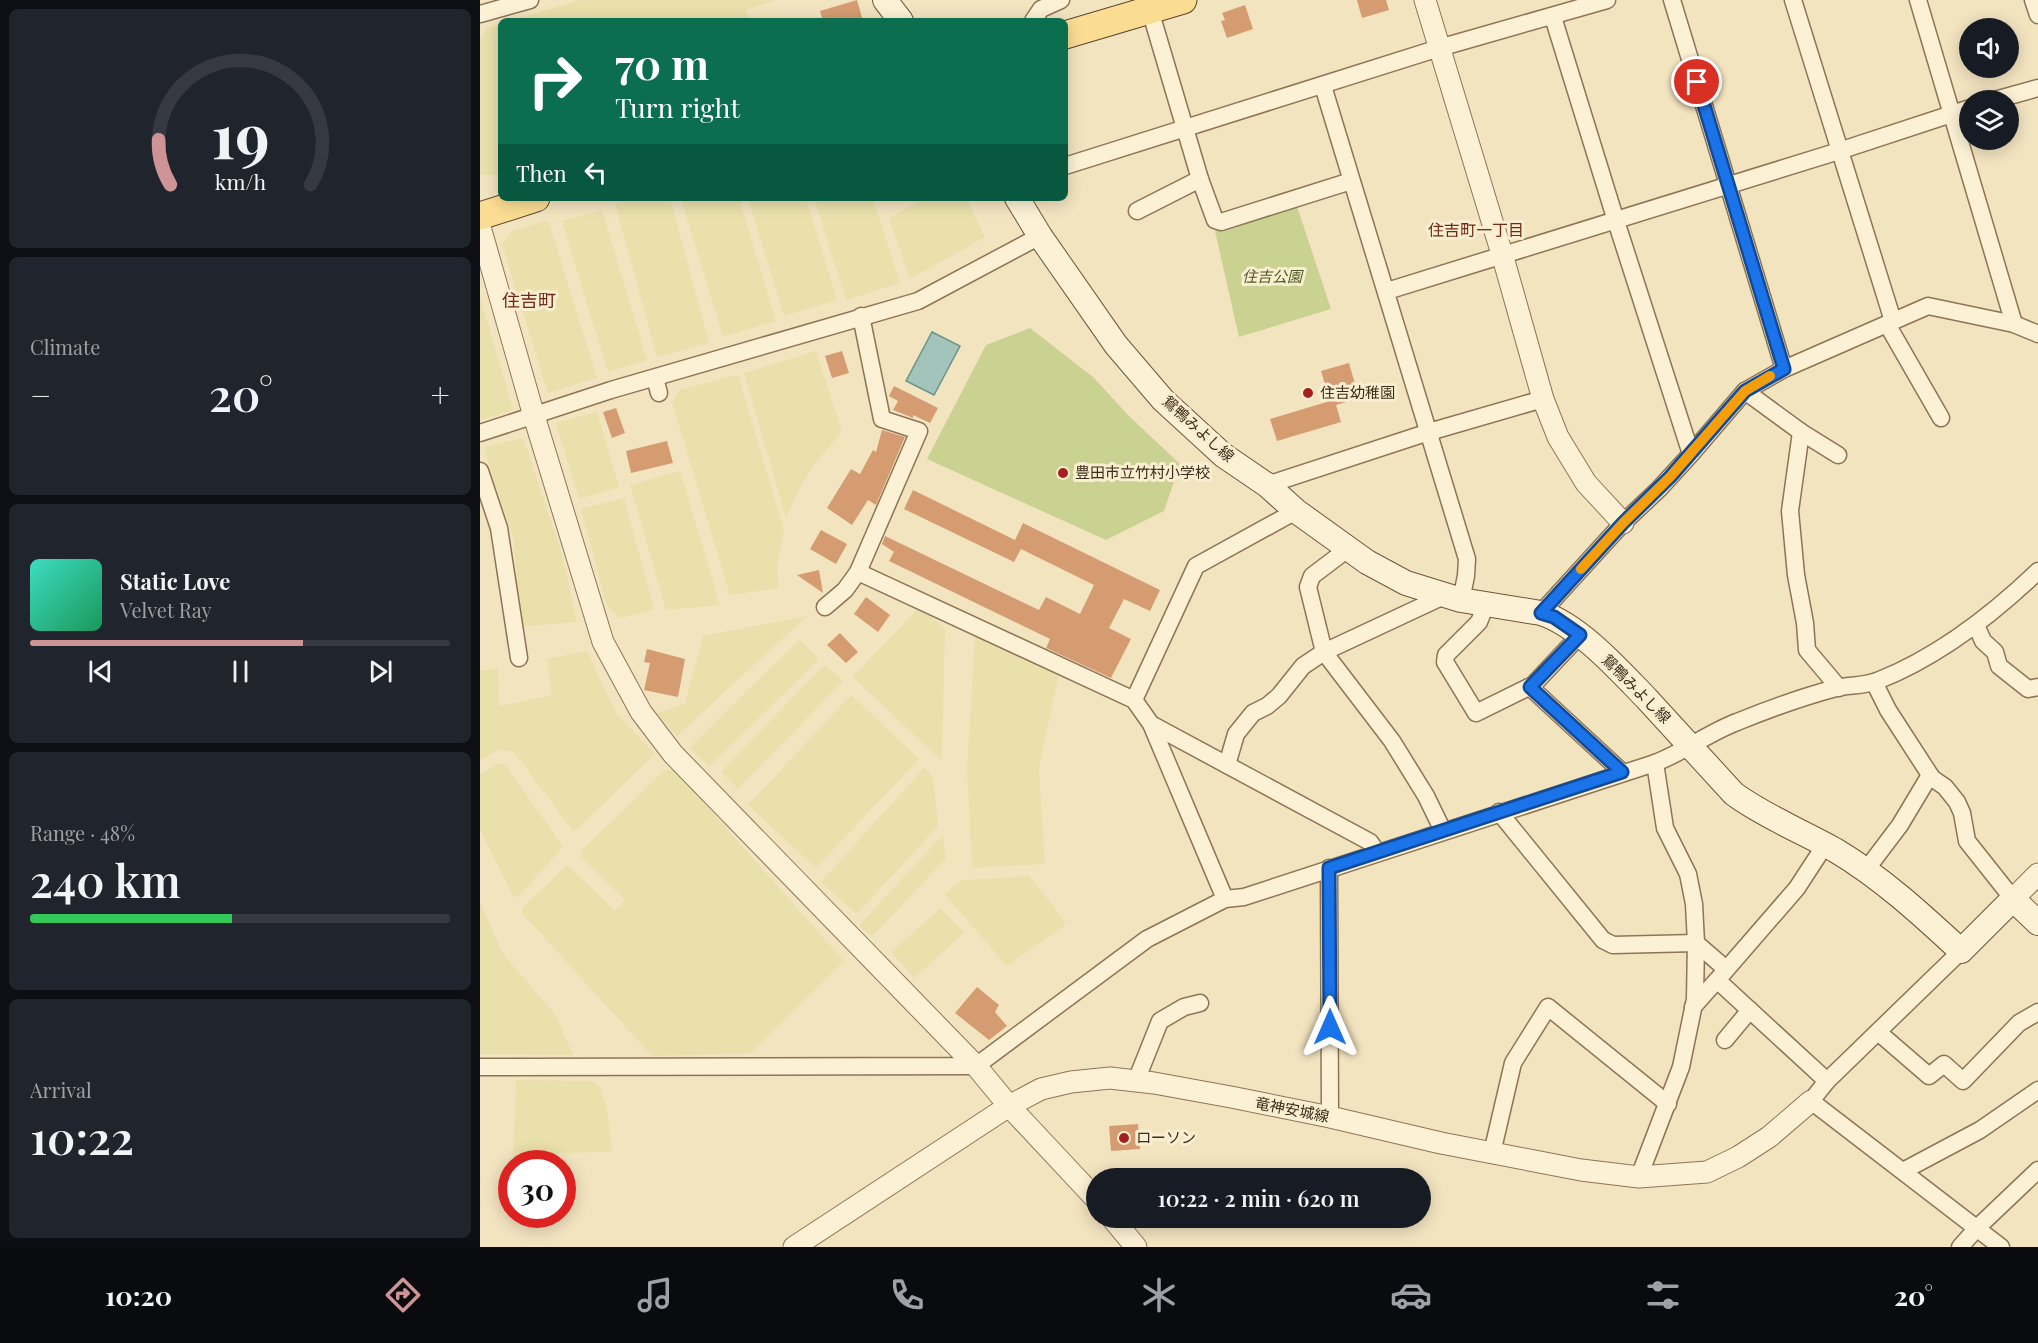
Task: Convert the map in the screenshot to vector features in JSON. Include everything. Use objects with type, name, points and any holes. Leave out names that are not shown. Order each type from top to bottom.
[{"type":"main road","points":[[885,0],[899,18]]},
{"type":"main road","points":[[1068,34],[1183,0]]},
{"type":"main road","points":[[480,216],[527,201]]},
{"type":"main road","name":"鴛鴨みよし線","points":[[1019,201],[1040,236],[1116,345],[1163,400],[1223,454],[1268,485],[1296,511],[1367,562],[1406,583],[1454,597],[1554,617],[1580,635],[1622,673],[1741,800],[1825,845],[1883,881],[1961,951]]},
{"type":"main road","points":[[1961,951],[2013,899],[2038,923]]},
{"type":"street","points":[[480,14],[530,0]]},
{"type":"street","points":[[1035,18],[1041,9],[1061,0]]},
{"type":"street","points":[[1425,0],[1502,254],[1543,399],[1558,437],[1586,483],[1623,523]]},
{"type":"street","points":[[1068,165],[1439,48],[1607,0]]},
{"type":"street","points":[[1672,0],[1784,369]]},
{"type":"street","points":[[1793,0],[1890,322],[1941,418]]},
{"type":"street","points":[[1918,0],[2014,324]]},
{"type":"street","points":[[2033,0],[2038,15]]},
{"type":"street","points":[[1150,10],[1200,180],[1215,220],[1221,222],[1352,181]]},
{"type":"street","points":[[1553,16],[1691,454]]},
{"type":"street","points":[[1227,765],[1236,734],[1253,713],[1267,706],[1279,696],[1303,666],[1324,652],[1454,597],[1466,576],[1467,559],[1323,86]]},
{"type":"street","points":[[2019,93],[2038,88]]},
{"type":"street","points":[[1387,291],[1839,151],[1959,111]]},
{"type":"street","points":[[1137,211],[1200,180]]},
{"type":"street","points":[[480,227],[534,416],[603,642],[641,712],[673,754],[976,1066],[1009,1106],[1086,1188]]},
{"type":"street","points":[[480,433],[610,390],[657,386],[861,316],[918,301],[1040,236]]},
{"type":"street","points":[[1541,613],[1623,523],[1659,489],[1745,391],[1784,369],[1928,306],[2014,324],[2038,334]]},
{"type":"street","points":[[825,608],[845,590],[858,572],[919,431],[882,419],[861,316]]},
{"type":"street","points":[[1745,391],[1801,432],[1838,455]]},
{"type":"street","points":[[1268,485],[1429,432],[1543,399]]},
{"type":"street","points":[[1801,432],[1790,511],[1796,575],[1805,623],[1807,650],[1839,688]]},
{"type":"street","points":[[480,471],[499,528],[519,658]]},
{"type":"street","points":[[1134,700],[1196,566],[1296,511]]},
{"type":"street","points":[[1348,548],[1312,576],[1308,587],[1324,652],[1392,741],[1426,796],[1443,831]]},
{"type":"street","points":[[480,1067],[976,1066],[1147,939],[1226,899],[1244,897],[1655,763],[1735,723],[1802,698],[1874,682],[1901,670],[1976,625],[2038,571]]},
{"type":"street","points":[[858,572],[1134,700],[1151,724],[1226,899]]},
{"type":"street","points":[[1486,604],[1479,622],[1446,655],[1445,662],[1476,713],[1530,687],[1580,635]]},
{"type":"street","points":[[1976,625],[1983,640],[1995,652],[1999,666],[2028,689],[2038,687]]},
{"type":"street","points":[[1874,682],[1888,710],[1930,775],[1945,787],[1957,802],[1962,813],[1967,840],[2013,899],[2038,873]]},
{"type":"street","points":[[1530,687],[1622,772]]},
{"type":"street","points":[[1151,724],[1370,842],[1377,852]]},
{"type":"street","points":[[1639,1177],[1681,1067],[1694,1007],[1696,944],[1694,904],[1688,874],[1665,828],[1655,763]]},
{"type":"street","points":[[1866,870],[1900,825],[1930,775]]},
{"type":"street","points":[[1499,812],[1603,940],[1613,945],[1696,944]]},
{"type":"street","points":[[1694,1007],[1797,888],[1825,845]]},
{"type":"street","points":[[1329,868],[1330,1117]]},
{"type":"street","points":[[1696,944],[1750,1010],[1827,1081]]},
{"type":"street","points":[[1961,951],[1827,1081],[1811,1101],[2001,1247]]},
{"type":"street","points":[[1136,1081],[1160,1021],[1184,1007],[1200,1003]]},
{"type":"street","points":[[1492,1153],[1513,1063],[1548,1007],[1668,1104]]},
{"type":"street","points":[[1725,1040],[1750,1010]]},
{"type":"street","points":[[1878,1032],[1929,1076],[1944,1064],[1963,1081],[2019,1023],[2038,1012]]},
{"type":"street","name":"竜神安城線","points":[[794,1247],[1009,1106],[1041,1089],[1071,1082],[1110,1078],[1136,1081],[1330,1117],[1441,1143],[1581,1170],[1639,1177],[1707,1172],[1768,1137],[1811,1101]]},
{"type":"street","points":[[1903,1171],[1980,1130],[2038,1090]]},
{"type":"street","points":[[1960,1247],[2038,1170]]},
{"type":"street","points":[[1120,1228],[1136,1247]]},
{"type":"shaded area","points":[[580,0],[775,0],[746,10],[748,18],[519,18]]},
{"type":"shaded area","points":[[498,24],[498,175],[480,175],[480,38],[487,28]]},
{"type":"shaded area","points":[[628,201],[671,201],[709,343],[657,357],[615,204]]},
{"type":"shaded area","points":[[682,201],[740,201],[776,321],[723,337]]},
{"type":"shaded area","points":[[749,201],[807,201],[837,300],[784,316]]},
{"type":"shaded area","points":[[815,201],[874,201],[900,283],[846,300]]},
{"type":"shaded area","points":[[920,201],[968,201],[985,237],[910,279],[889,218]]},
{"type":"shaded area","points":[[602,210],[647,360],[608,372],[562,221]]},
{"type":"shaded area","points":[[548,220],[597,378],[548,393],[502,244],[512,231]]},
{"type":"shaded area","points":[[480,297],[513,410],[480,420]]},
{"type":"shaded area","points":[[816,351],[842,432],[816,462],[800,487],[786,518],[744,373]]},
{"type":"shaded area","points":[[738,375],[784,530],[777,568],[779,588],[730,595],[672,402],[679,390]]},
{"type":"shaded area","points":[[597,412],[619,487],[579,499],[556,423]]},
{"type":"shaded area","points":[[523,438],[562,554],[577,622],[520,627],[514,539],[490,471],[485,447]]},
{"type":"shaded area","points":[[680,471],[720,605],[666,610],[630,485]]},
{"type":"shaded area","points":[[624,498],[654,609],[620,618],[607,606],[581,509]]},
{"type":"shaded area","points":[[920,606],[945,629],[942,761],[853,677]]},
{"type":"shaded area","points":[[807,616],[677,736],[656,713],[685,704],[703,636]]},
{"type":"shaded area","points":[[975,636],[1059,672],[1039,769],[1045,864],[972,868],[967,770]]},
{"type":"shaded area","points":[[800,639],[819,659],[709,767],[690,747]]},
{"type":"shaded area","points":[[587,651],[616,713],[655,754],[574,832],[514,752],[499,749],[480,760],[480,671],[498,668],[499,706],[552,695],[547,659]]},
{"type":"shaded area","points":[[825,664],[843,681],[738,789],[721,772]]},
{"type":"shaded area","points":[[851,695],[919,759],[816,868],[748,805]]},
{"type":"shaded area","points":[[499,764],[506,765],[563,847],[518,897],[513,896],[480,830],[480,774]]},
{"type":"shaded area","points":[[925,767],[933,779],[938,826],[857,914],[821,882]]},
{"type":"shaded area","points":[[674,769],[844,961],[751,1053],[652,1056],[522,913],[523,907],[567,865],[615,910],[626,901],[581,857],[581,851],[665,770]]},
{"type":"shaded area","points":[[943,835],[946,858],[872,937],[859,925]]},
{"type":"shaded area","points":[[1029,876],[1065,921],[1064,926],[1007,966],[944,894],[962,880]]},
{"type":"shaded area","points":[[480,902],[503,954],[555,1014],[573,1055],[480,1054]]},
{"type":"shaded area","points":[[941,908],[964,933],[914,978],[891,952]]},
{"type":"shaded area","points":[[516,1080],[592,1081],[600,1087],[607,1108],[612,1152],[514,1150]]},
{"type":"green space","name":"住吉公園","points":[[1297,206],[1331,309],[1239,337],[1215,231]]},
{"type":"green space","points":[[1030,328],[1093,377],[1129,416],[1180,464],[1164,511],[1106,540],[927,459],[986,345]]},
{"type":"water","points":[[932,332],[960,346],[934,395],[906,381]]},
{"type":"building","points":[[857,0],[862,18],[822,18],[820,11]]},
{"type":"building","points":[[1357,0],[1386,0],[1389,10],[1362,18]]},
{"type":"building","points":[[1245,5],[1253,29],[1227,38],[1221,21],[1225,20],[1222,13]]},
{"type":"building","points":[[842,351],[849,373],[832,378],[825,356]]},
{"type":"building","points":[[1349,363],[1359,398],[1336,405],[1341,422],[1277,441],[1270,419],[1330,401],[1321,371]]},
{"type":"building","points":[[894,386],[938,408],[930,423],[913,415],[913,418],[893,410],[898,401],[889,396]]},
{"type":"building","points":[[616,408],[625,433],[612,438],[603,412]]},
{"type":"building","points":[[882,430],[905,437],[876,505],[868,500],[852,525],[827,508],[851,469],[860,474],[873,450],[876,452]]},
{"type":"building","points":[[667,441],[673,463],[631,473],[626,451]]},
{"type":"building","points":[[913,490],[1015,540],[1023,523],[1160,590],[1150,611],[1124,599],[1109,628],[1131,639],[1111,678],[1046,648],[1050,639],[889,561],[894,552],[882,544],[885,536],[1039,610],[1046,597],[1080,614],[1094,585],[1021,549],[1014,562],[904,509]]},
{"type":"building","points":[[821,530],[847,544],[836,564],[810,549]]},
{"type":"building","points":[[819,570],[823,593],[797,575]]},
{"type":"building","points":[[866,597],[890,615],[878,632],[854,614]]},
{"type":"building","points":[[840,633],[858,652],[846,663],[827,645]]},
{"type":"building","points":[[647,649],[685,659],[678,697],[644,690],[650,663],[644,662]]},
{"type":"building","points":[[977,987],[999,1005],[995,1012],[1007,1026],[989,1040],[955,1013]]},
{"type":"building","name":"ローソン","points":[[1138,1124],[1140,1149],[1111,1151],[1109,1126]]},
{"type":"slow traffic","points":[[1581,569],[1623,523],[1659,489],[1745,391],[1770,376]]},
{"type":"place","name":"住吉幼稚園","points":[[1308,393]]},
{"type":"place","name":"豊田市立竹村小学校","points":[[1063,473]]},
{"type":"place","name":"ローソン","points":[[1124,1138]]},
{"type":"district","name":"住吉町一丁目","points":[[1476,230]]},
{"type":"district","name":"住吉町","points":[[529,301]]},
{"type":"route","points":[[1330,1027],[1329,868],[1622,772],[1530,687],[1580,635],[1554,617],[1541,613],[1623,523],[1659,489],[1745,391],[1784,369],[1697,82]]}]
